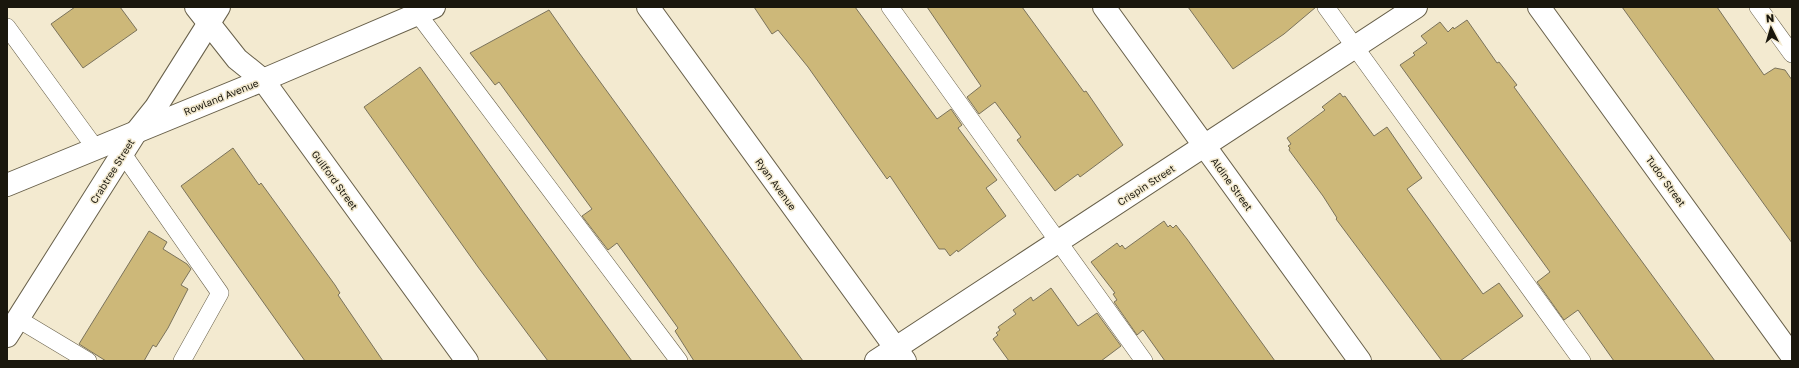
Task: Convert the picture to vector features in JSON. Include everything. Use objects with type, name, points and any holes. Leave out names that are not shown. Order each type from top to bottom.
[{"type":"street","name":"Ryan Avenue","points":[[648,7],[900,354]]},
{"type":"street","name":"Aldine Street","points":[[1104,7],[1360,361]]},
{"type":"street","name":"Crispin Street","points":[[876,361],[900,354],[1059,242],[1416,7]]},
{"type":"street","name":"Tudor Street","points":[[1539,7],[1792,356]]},
{"type":"street","name":"Rowland Avenue","points":[[7,185],[263,80],[426,10]]},
{"type":"street","name":"Guilford Street","points":[[207,13],[237,59],[263,80],[467,361]]},
{"type":"street","name":"Crabtree Street","points":[[12,328],[136,132],[156,108],[207,13]]},
{"type":"lane","points":[[890,7],[1144,361]]},
{"type":"lane","points":[[1326,7],[1356,46],[1582,361]]},
{"type":"lane","points":[[1758,7],[1792,54]]},
{"type":"lane","points":[[426,10],[678,361]]},
{"type":"lane","points":[[7,27],[96,149]]},
{"type":"lane","points":[[123,154],[220,293],[182,361]]},
{"type":"lane","points":[[12,328],[88,361]]},
{"type":"building","points":[[75,7],[120,7],[137,30],[83,68],[51,24]]},
{"type":"building","points":[[754,7],[855,7],[937,119],[951,109],[962,125],[958,128],[997,180],[986,188],[1006,216],[958,252],[957,250],[950,256],[945,249],[939,249],[890,176],[887,179],[808,67],[778,30],[772,34]]},
{"type":"building","points":[[927,7],[1022,7],[1084,92],[1086,91],[1123,145],[1080,177],[1078,174],[1055,191],[1017,140],[1021,137],[995,102],[979,114],[967,97],[981,86]]},
{"type":"building","points":[[1188,7],[1316,7],[1284,34],[1233,69]]},
{"type":"building","points":[[1622,7],[1717,7],[1764,75],[1775,68],[1785,70],[1792,80],[1792,243]]},
{"type":"building","points":[[549,10],[803,361],[694,361],[675,331],[678,328],[617,243],[608,250],[582,216],[592,209],[499,82],[495,85],[470,53]]},
{"type":"building","points":[[1467,20],[1497,63],[1499,62],[1517,85],[1514,87],[1715,361],[1614,361],[1578,310],[1564,320],[1537,282],[1550,272],[1400,65],[1415,55],[1413,53],[1427,43],[1421,36],[1440,22],[1448,32],[1453,27],[1454,29]]},
{"type":"building","points":[[420,67],[632,361],[548,361],[478,267],[364,107]]},
{"type":"building","points":[[1340,93],[1343,97],[1345,96],[1374,136],[1387,127],[1422,178],[1407,189],[1483,294],[1499,283],[1523,316],[1460,361],[1442,361],[1336,219],[1337,218],[1323,196],[1289,150],[1290,148],[1288,146],[1291,144],[1287,138],[1325,110],[1322,107]]},
{"type":"building","points":[[233,148],[259,185],[261,183],[335,285],[340,293],[338,295],[383,361],[305,361],[207,223],[181,186]]},
{"type":"building","points":[[1164,221],[1168,227],[1170,225],[1173,228],[1176,225],[1275,361],[1165,361],[1143,330],[1137,335],[1114,302],[1117,300],[1113,294],[1115,293],[1091,262],[1117,243],[1120,247],[1122,245],[1125,249]]},
{"type":"building","points":[[149,231],[167,242],[163,249],[187,264],[191,269],[181,285],[188,289],[168,328],[156,347],[153,345],[144,361],[106,361],[79,344]]},
{"type":"building","points":[[1051,288],[1078,326],[1097,313],[1121,346],[1101,361],[1009,361],[993,339],[998,335],[996,333],[1000,330],[998,327],[1016,314],[1013,310],[1031,297],[1033,301]]}]
